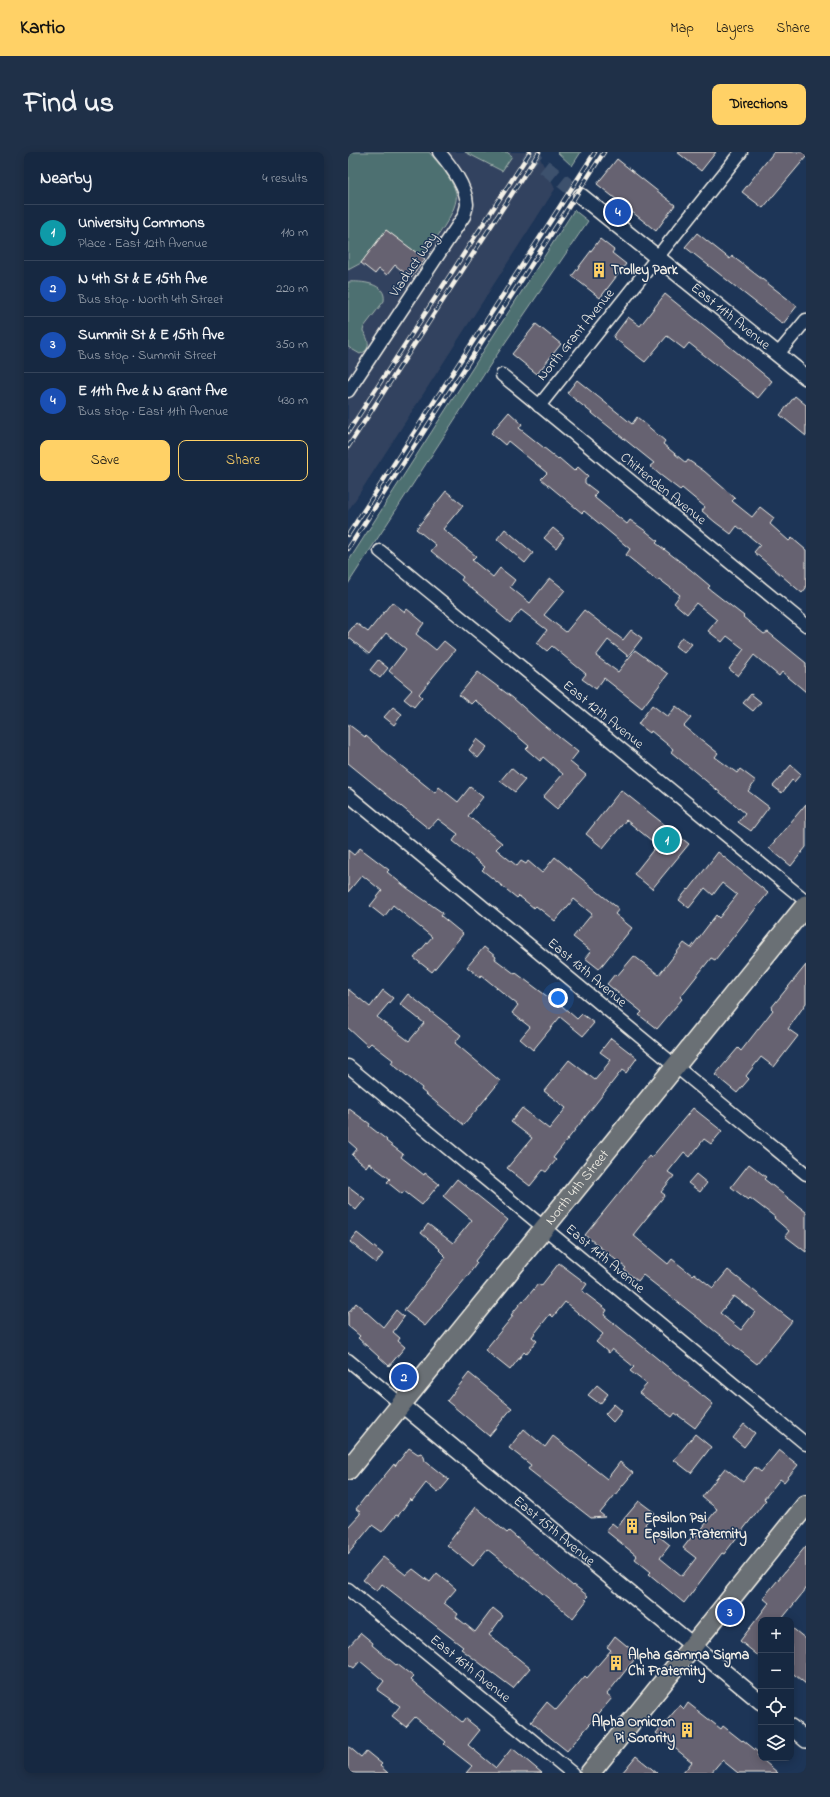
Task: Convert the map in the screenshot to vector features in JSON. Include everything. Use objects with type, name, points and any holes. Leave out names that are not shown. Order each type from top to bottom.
[{"type":"main road","name":"North 4th Street","points":[[348,1470],[806,904]]},
{"type":"main road","points":[[590,1773],[806,1505]]},
{"type":"street","name":"Viaduct Way","points":[[348,390],[464,216],[467,205],[466,197],[460,182],[438,152]]},
{"type":"street","name":"North Grant Avenue","points":[[539,406],[741,152]]},
{"type":"street","name":"East 11th Avenue","points":[[581,196],[806,376]]},
{"type":"street","points":[[778,354],[806,320]]},
{"type":"street","name":"Chittenden Avenue","points":[[502,375],[806,625]]},
{"type":"street","name":"East 12th Avenue","points":[[380,551],[806,901]]},
{"type":"street","name":"East 13th Avenue","points":[[348,795],[806,1174]]},
{"type":"street","name":"East 14th Avenue","points":[[348,1066],[806,1444]]},
{"type":"street","name":"East 15th Avenue","points":[[348,1360],[758,1700]]},
{"type":"street","name":"East 16th Avenue","points":[[348,1589],[572,1773]]},
{"type":"street","points":[[794,1730],[806,1740]]},
{"type":"shaded area","points":[[348,152],[537,152],[555,189],[348,511]]},
{"type":"green space","points":[[348,152],[429,152],[445,171],[452,182],[456,193],[454,208],[450,217],[422,257],[386,230],[361,263],[348,270]]},
{"type":"green space","points":[[465,152],[507,152],[512,156],[502,171]]},
{"type":"green space","points":[[557,152],[581,152],[572,166]]},
{"type":"green space","points":[[574,210],[588,221],[494,359],[348,584],[348,562]]},
{"type":"green space","points":[[348,282],[372,284],[381,290],[384,295],[384,301],[364,327],[363,331],[368,341],[368,347],[360,354],[348,347]]},
{"type":"building","points":[[677,152],[716,152],[701,171]]},
{"type":"building","points":[[774,152],[806,152],[806,157],[763,208],[742,192]]},
{"type":"building","points":[[617,159],[675,205],[656,231],[597,184]]},
{"type":"building","points":[[386,230],[425,259],[411,278],[395,265],[387,275],[379,269],[375,274],[361,263]]},
{"type":"building","points":[[697,233],[730,259],[732,256],[797,306],[783,324],[685,247]]},
{"type":"building","name":"Trolley Park","points":[[600,239],[614,250],[612,253],[626,264],[600,298],[572,276]]},
{"type":"building","points":[[665,294],[772,381],[758,398],[689,343],[684,349],[667,336],[645,362],[613,337],[628,317],[640,326]]},
{"type":"building","points":[[536,324],[561,344],[537,374],[512,354]]},
{"type":"building","points":[[577,380],[632,424],[637,417],[665,441],[663,444],[686,463],[688,460],[704,471],[735,498],[732,501],[752,517],[760,507],[774,518],[770,524],[789,541],[792,538],[806,550],[806,588],[802,593],[754,552],[760,545],[737,526],[731,534],[715,522],[702,511],[705,507],[682,488],[680,490],[659,474],[650,466],[654,463],[567,393]]},
{"type":"building","points":[[795,396],[806,405],[806,436],[780,415]]},
{"type":"building","points":[[509,412],[522,424],[519,428],[574,471],[578,467],[588,476],[585,483],[597,492],[594,495],[595,498],[627,524],[630,520],[647,532],[658,541],[656,543],[710,586],[708,588],[744,616],[743,617],[764,634],[768,632],[806,663],[806,692],[782,672],[779,676],[754,655],[738,676],[729,669],[744,649],[727,636],[722,642],[708,631],[717,620],[696,603],[687,614],[674,603],[680,595],[659,579],[658,581],[626,555],[630,549],[584,511],[582,513],[541,479],[547,473],[508,441],[505,445],[491,433]]},
{"type":"building","points":[[446,491],[463,505],[443,529],[476,556],[472,560],[493,577],[500,568],[515,580],[510,587],[530,603],[550,578],[565,590],[544,615],[566,632],[584,610],[623,640],[631,630],[642,638],[628,656],[608,640],[596,656],[618,672],[635,650],[668,674],[642,708],[604,678],[596,689],[582,679],[586,674],[552,646],[547,651],[537,643],[547,630],[521,610],[510,623],[497,612],[498,610],[461,580],[463,577],[431,551],[436,545],[416,529]]},
{"type":"building","points":[[553,528],[564,537],[556,548],[544,538]]},
{"type":"building","points":[[505,529],[533,553],[525,563],[497,539]]},
{"type":"building","points":[[392,602],[405,612],[407,609],[424,623],[416,634],[436,650],[444,641],[455,650],[419,694],[422,697],[414,707],[404,699],[412,690],[389,671],[406,649],[386,633],[369,654],[348,637],[348,633],[356,623],[368,632]]},
{"type":"building","points":[[682,637],[692,644],[684,653],[675,646]]},
{"type":"building","points":[[378,660],[388,668],[380,678],[370,670]]},
{"type":"building","points":[[478,672],[513,698],[541,723],[578,752],[570,762],[586,775],[557,809],[543,797],[563,774],[543,757],[540,761],[526,749],[529,746],[475,700],[471,704],[459,695]]},
{"type":"building","points":[[751,694],[761,702],[753,711],[743,703]]},
{"type":"building","points":[[652,705],[668,717],[676,706],[691,718],[684,726],[718,753],[715,757],[737,773],[740,769],[756,781],[748,791],[769,807],[751,831],[738,822],[745,813],[671,752],[673,749],[651,731],[650,733],[638,724]]},
{"type":"building","points":[[393,707],[402,714],[394,725],[384,717]]},
{"type":"building","points":[[348,724],[365,737],[366,736],[435,793],[439,787],[458,802],[470,787],[483,797],[468,816],[502,843],[496,849],[517,866],[521,861],[526,864],[528,861],[542,873],[555,857],[619,909],[615,914],[632,928],[599,969],[585,958],[591,951],[573,937],[592,914],[574,899],[555,921],[536,906],[534,908],[519,896],[517,898],[482,870],[485,867],[453,841],[458,834],[438,819],[429,829],[348,763]]},
{"type":"building","points":[[477,739],[487,747],[478,758],[469,750]]},
{"type":"building","points":[[791,765],[801,774],[794,782],[792,780],[782,793],[773,786]]},
{"type":"building","points":[[511,768],[525,780],[515,792],[500,781]]},
{"type":"building","points":[[621,790],[689,844],[652,889],[634,874],[657,845],[626,820],[603,848],[586,834]]},
{"type":"building","points":[[806,804],[806,847],[791,866],[769,848]]},
{"type":"building","points":[[360,848],[389,870],[387,872],[407,888],[443,913],[441,916],[463,934],[432,972],[414,958],[432,937],[393,905],[384,917],[370,906],[382,891],[362,875],[348,892],[348,850],[354,855]]},
{"type":"building","points":[[718,852],[768,893],[715,960],[711,958],[680,997],[682,999],[657,1029],[639,1015],[642,1012],[607,984],[615,974],[617,976],[634,956],[659,975],[684,943],[691,948],[716,915],[719,918],[737,895],[722,883],[713,895],[705,888],[689,908],[679,900],[688,889],[689,890]]},
{"type":"building","points":[[484,947],[496,957],[495,959],[552,1000],[554,999],[577,1019],[582,1014],[594,1023],[583,1036],[560,1017],[533,1050],[520,1039],[530,1027],[512,1013],[518,1005],[481,975],[480,977],[467,967]]},
{"type":"building","points":[[806,965],[806,1003],[788,1029],[798,1036],[774,1067],[761,1057],[746,1076],[749,1079],[737,1093],[715,1075],[738,1048],[741,1051],[773,1010],[771,1008]]},
{"type":"building","points":[[348,989],[370,1007],[383,990],[393,998],[377,1017],[409,1041],[424,1023],[400,1004],[408,994],[461,1035],[455,1043],[500,1081],[464,1125],[391,1063],[393,1060],[371,1043],[368,1046],[348,1028]]},
{"type":"building","points":[[611,1038],[637,1058],[626,1073],[622,1070],[553,1158],[556,1160],[546,1172],[543,1170],[530,1186],[507,1168],[532,1138],[511,1122],[522,1108],[549,1129],[566,1108],[544,1091],[569,1060],[595,1080],[611,1060],[600,1052]]},
{"type":"building","points":[[348,1108],[370,1124],[369,1126],[403,1154],[401,1157],[424,1175],[425,1173],[439,1184],[422,1205],[404,1191],[402,1194],[387,1182],[390,1179],[369,1163],[366,1167],[352,1155],[357,1149],[348,1141]]},
{"type":"building","points":[[693,1108],[722,1131],[711,1144],[704,1139],[690,1157],[684,1152],[668,1172],[674,1176],[661,1192],[665,1195],[633,1235],[668,1264],[672,1259],[692,1275],[694,1273],[713,1288],[728,1270],[792,1321],[757,1364],[643,1275],[638,1281],[624,1270],[626,1268],[585,1235],[649,1156],[651,1158]],"holes":[[[734,1296],[755,1312],[741,1330],[720,1313]]]},
{"type":"building","points":[[749,1164],[766,1177],[764,1179],[806,1212],[806,1252],[785,1236],[789,1231],[774,1218],[775,1217],[750,1198],[748,1200],[731,1187]]},
{"type":"building","points":[[696,1174],[707,1183],[700,1192],[688,1183]]},
{"type":"building","points":[[457,1179],[508,1220],[475,1261],[477,1263],[466,1278],[425,1326],[404,1310],[446,1257],[439,1250],[440,1249],[421,1233],[428,1224],[453,1243],[472,1220],[443,1196]]},
{"type":"building","points":[[348,1186],[365,1199],[356,1210],[348,1203]]},
{"type":"building","points":[[357,1233],[383,1254],[376,1263],[350,1242]]},
{"type":"building","points":[[559,1263],[587,1284],[582,1291],[607,1310],[604,1315],[713,1404],[695,1428],[675,1413],[672,1417],[639,1393],[647,1384],[630,1371],[634,1367],[612,1349],[609,1353],[596,1342],[603,1334],[565,1302],[553,1317],[550,1314],[532,1337],[537,1341],[526,1354],[524,1352],[510,1370],[485,1350],[513,1316],[511,1315],[523,1300],[524,1301],[538,1284],[541,1286]]},
{"type":"building","points":[[356,1303],[383,1327],[396,1310],[404,1317],[393,1332],[400,1338],[398,1341],[405,1347],[389,1366],[358,1338],[360,1336],[348,1326],[348,1313]]},
{"type":"building","points":[[469,1373],[512,1408],[489,1436],[447,1401]]},
{"type":"building","points":[[597,1385],[608,1394],[600,1404],[588,1395]]},
{"type":"building","points":[[614,1404],[622,1411],[613,1422],[605,1414]]},
{"type":"building","points":[[744,1424],[755,1433],[744,1447],[733,1438]]},
{"type":"building","points":[[524,1429],[545,1447],[553,1436],[607,1479],[620,1462],[633,1473],[600,1513],[605,1517],[591,1518],[528,1469],[531,1465],[509,1448]]},
{"type":"building","points":[[695,1434],[711,1447],[691,1473],[674,1460]]},
{"type":"building","points":[[409,1448],[418,1454],[421,1453],[425,1461],[449,1480],[438,1493],[426,1483],[412,1501],[410,1499],[398,1516],[396,1515],[382,1532],[372,1525],[348,1554],[348,1527],[360,1514],[360,1512],[356,1509],[394,1464],[395,1466]]},
{"type":"building","points":[[779,1450],[798,1465],[784,1482],[780,1479],[764,1499],[766,1500],[724,1554],[722,1553],[684,1603],[649,1574],[651,1572],[635,1559],[637,1556],[606,1531],[612,1523],[617,1527],[639,1501],[655,1513],[645,1524],[646,1526],[670,1545],[660,1558],[682,1576],[696,1558],[683,1548],[694,1534],[697,1535],[717,1509],[702,1497],[725,1468],[743,1482],[755,1467],[761,1472]]},
{"type":"building","points":[[476,1507],[507,1533],[509,1531],[573,1586],[574,1585],[588,1596],[585,1599],[587,1600],[573,1618],[487,1549],[473,1566],[447,1545]]},
{"type":"building","points":[[806,1546],[806,1589],[783,1617],[758,1617],[769,1603],[763,1598]]},
{"type":"building","points":[[383,1557],[406,1575],[413,1569],[430,1582],[437,1573],[456,1589],[444,1603],[458,1614],[456,1617],[475,1632],[493,1608],[503,1616],[489,1635],[530,1668],[513,1688],[461,1649],[463,1647],[382,1584],[377,1591],[363,1580]]},
{"type":"building","points":[[758,1617],[758,1656],[740,1641]]},
{"type":"building","points":[[794,1629],[806,1639],[806,1684],[794,1674]]},
{"type":"building","points":[[361,1633],[373,1643],[372,1645],[396,1665],[397,1664],[414,1677],[411,1680],[462,1722],[465,1718],[480,1730],[468,1745],[496,1768],[512,1748],[542,1773],[466,1773],[472,1766],[444,1744],[446,1742],[415,1717],[406,1727],[392,1716],[400,1706],[377,1690],[384,1681],[360,1661],[354,1668],[348,1664],[348,1647]]},
{"type":"building","points":[[615,1636],[638,1655],[607,1694],[612,1698],[567,1751],[531,1722],[547,1702],[556,1710],[585,1676],[587,1678],[611,1650],[607,1647]]},
{"type":"building","points":[[688,1703],[721,1729],[723,1726],[758,1752],[758,1761],[764,1761],[778,1773],[738,1773],[722,1760],[711,1773],[683,1773],[692,1762],[656,1733],[680,1705],[684,1709]]},
{"type":"building","points":[[348,1746],[361,1757],[366,1751],[382,1764],[380,1766],[388,1773],[348,1773]]},
{"type":"building","points":[[636,1756],[657,1773],[622,1773]]},
{"type":"tunnel","points":[[526,152],[581,196]]},
{"type":"railway","points":[[348,432],[530,152]]},
{"type":"railway","points":[[348,447],[539,152]]},
{"type":"railway","points":[[348,535],[595,152]]},
{"type":"railway","points":[[348,549],[604,152]]},
{"type":"place","name":"E 11th Ave & N Grant Ave","points":[[618,212]]},
{"type":"place","name":"Trolley Park","points":[[599,270]]},
{"type":"place","name":"University Commons","points":[[667,840]]},
{"type":"place","name":"N 4th St & E 15th Ave","points":[[404,1377]]},
{"type":"place","name":"Epsilon Psi Epsilon Fraternity","points":[[632,1526]]},
{"type":"place","name":"Summit St & E 15th Ave","points":[[730,1612]]},
{"type":"place","name":"Alpha Gamma Sigma Chi Fraternity","points":[[616,1663]]},
{"type":"place","name":"Alpha Omicron Pi Sorority","points":[[687,1730]]}]
